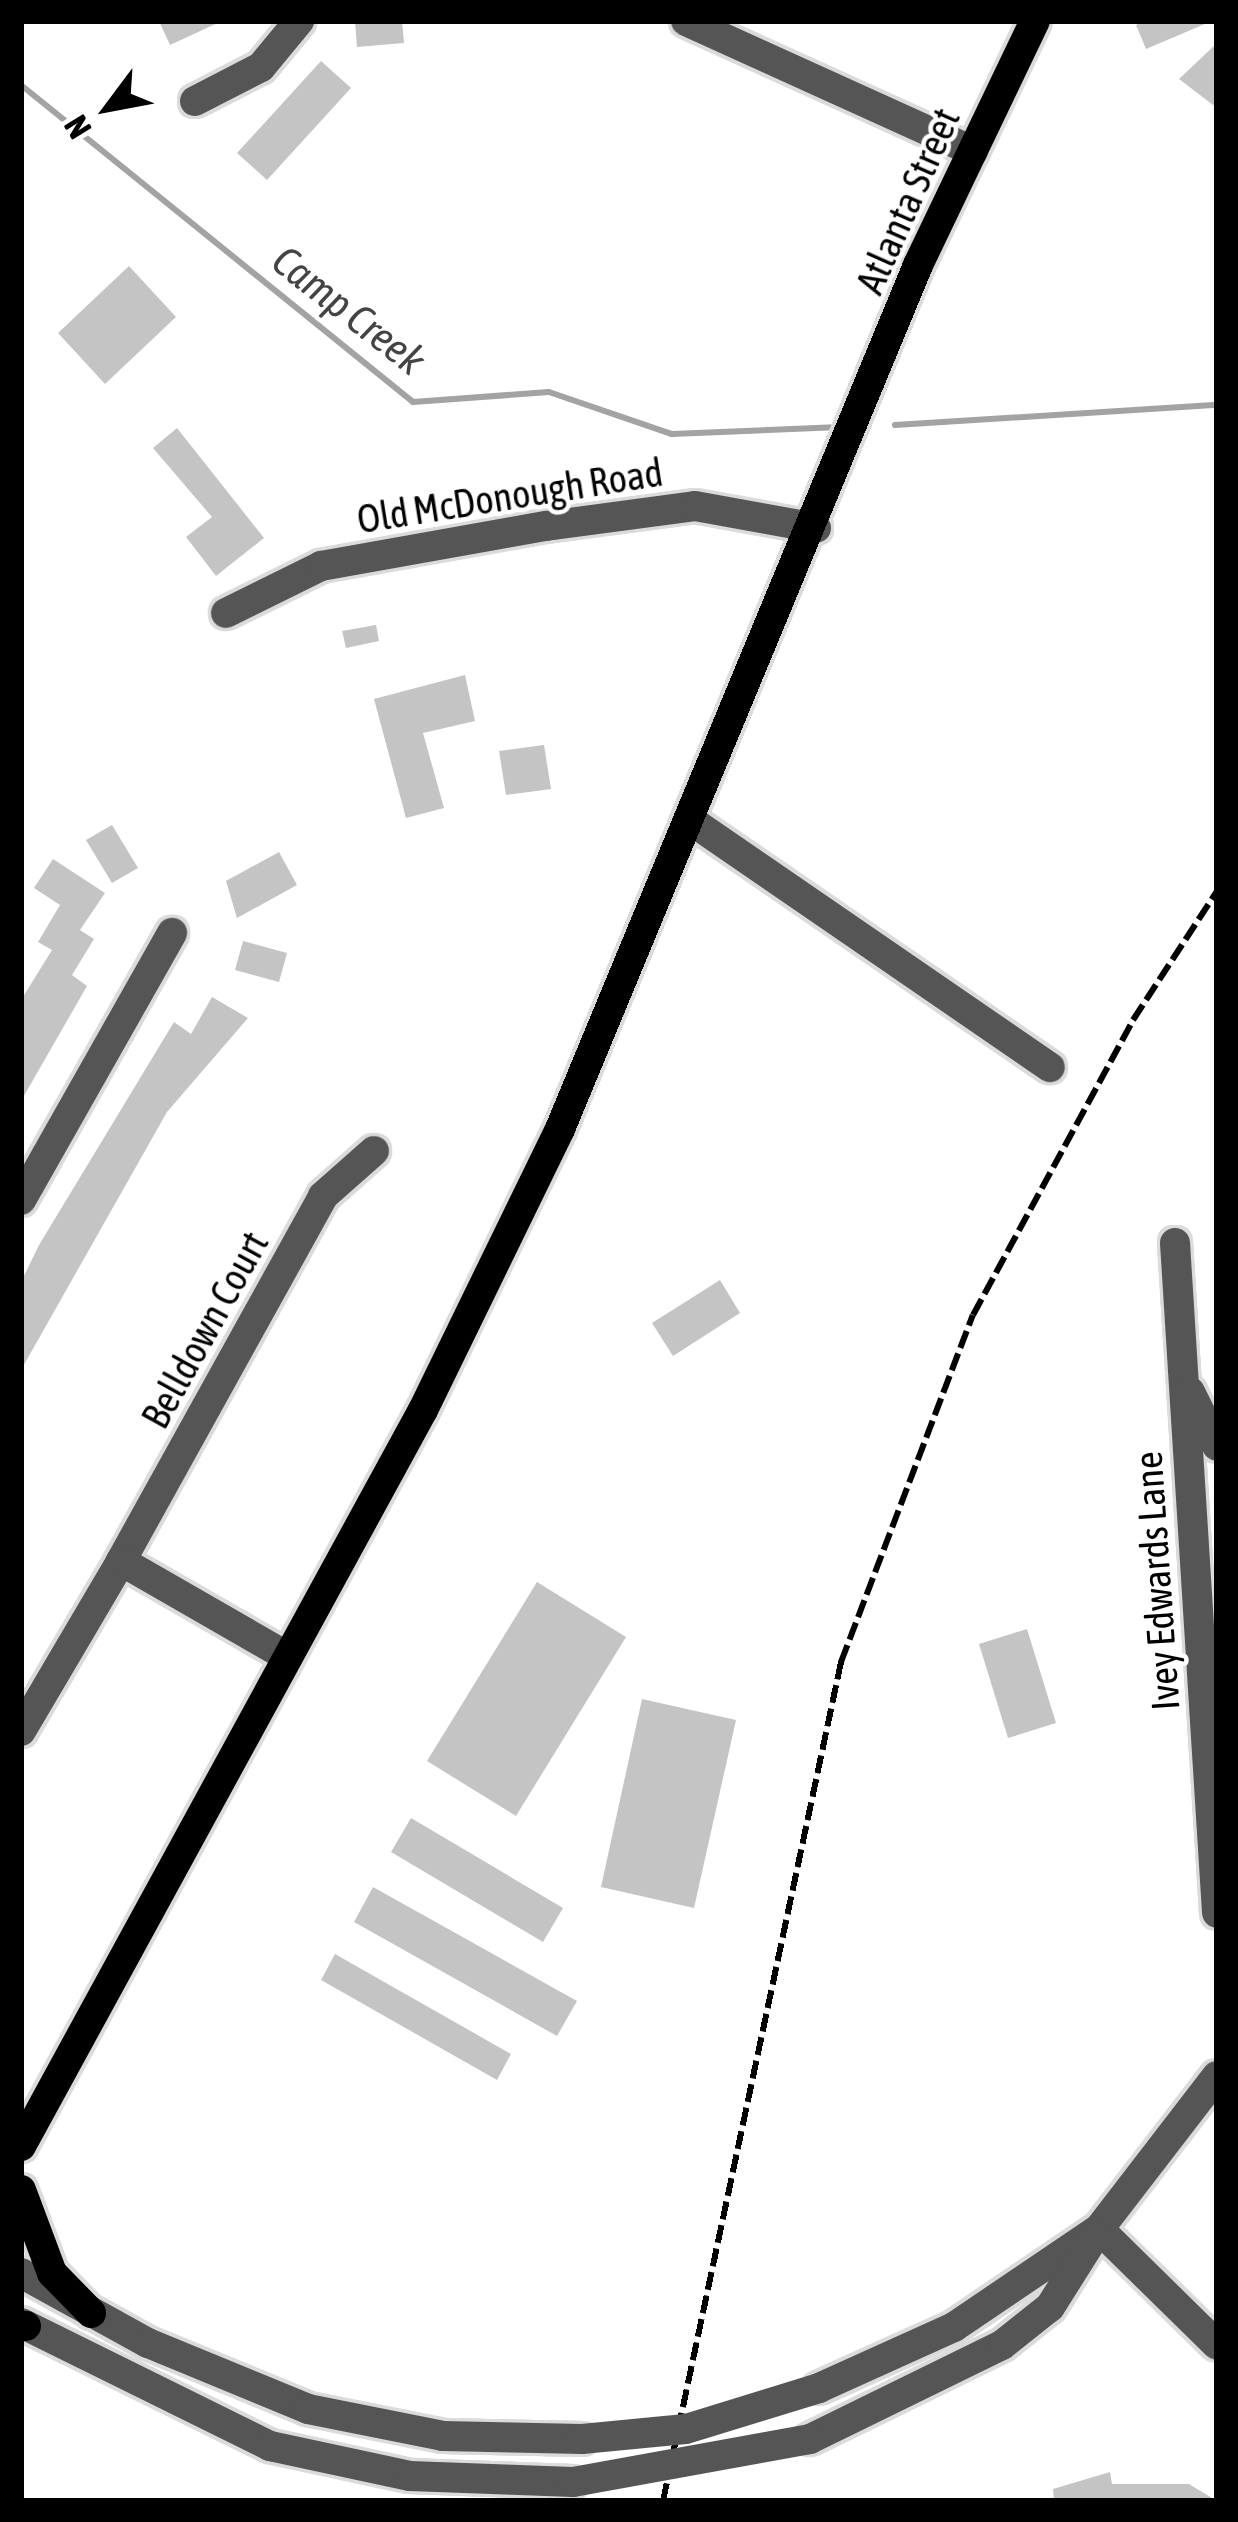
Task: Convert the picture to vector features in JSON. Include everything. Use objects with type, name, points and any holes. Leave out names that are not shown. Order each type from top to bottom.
[{"type":"main road","name":"Atlanta Street","points":[[21,2146],[423,1410],[693,822],[858,415],[1035,21]]},
{"type":"main road","points":[[21,2190],[52,2273],[91,2313]]},
{"type":"street","points":[[196,101],[261,67],[299,21]]},
{"type":"street","points":[[686,21],[973,151]]},
{"type":"street","name":"Old McDonough Road","points":[[226,613],[321,566],[546,526],[695,506],[816,528]]},
{"type":"street","points":[[693,822],[1050,1067]]},
{"type":"street","points":[[21,1200],[172,933]]},
{"type":"street","name":"Belldown Court","points":[[21,1731],[323,1196],[374,1151]]},
{"type":"street","name":"Ivey Edwards Lane","points":[[1175,1244],[1217,1913]]},
{"type":"street","points":[[1184,1381],[1217,1446]]},
{"type":"street","points":[[121,1561],[286,1656]]},
{"type":"street","points":[[23,2325],[270,2446],[410,2476],[573,2482],[810,2439],[1002,2345],[1050,2307],[1099,2229],[1217,2076]]},
{"type":"street","points":[[1099,2229],[1217,2345]]},
{"type":"street","points":[[21,2273],[91,2313],[246,2387],[352,2421],[466,2438],[582,2439],[686,2429],[819,2388],[954,2326],[1099,2229]]},
{"type":"building","points":[[159,21],[222,21],[170,45]]},
{"type":"building","points":[[355,21],[402,21],[404,43],[357,47]]},
{"type":"building","points":[[1212,21],[1146,49],[1136,25]]},
{"type":"building","points":[[1217,43],[1217,108],[1179,79]]},
{"type":"building","points":[[321,61],[351,88],[267,180],[237,153]]},
{"type":"building","points":[[129,266],[176,317],[105,384],[58,333]]},
{"type":"building","points":[[177,428],[264,538],[216,576],[186,537],[212,517],[153,448]]},
{"type":"building","points":[[376,625],[379,641],[346,648],[342,631]]},
{"type":"building","points":[[465,675],[475,721],[423,733],[444,808],[406,818],[374,699]]},
{"type":"building","points":[[544,745],[551,789],[506,795],[499,751]]},
{"type":"building","points":[[112,825],[138,868],[112,883],[86,840]]},
{"type":"building","points":[[279,852],[297,885],[237,918],[226,881]]},
{"type":"building","points":[[53,859],[105,893],[80,930],[94,939],[72,975],[87,986],[21,1101],[21,1000],[52,950],[38,942],[60,905],[34,888]]},
{"type":"building","points":[[243,941],[287,953],[279,982],[235,970]]},
{"type":"building","points":[[212,997],[248,1018],[167,1112],[21,1370],[21,1282],[39,1245],[174,1022],[191,1034]]},
{"type":"building","points":[[720,1280],[740,1313],[673,1356],[652,1323]]},
{"type":"building","points":[[537,1582],[626,1637],[516,1816],[427,1761]]},
{"type":"building","points":[[1027,1629],[1056,1723],[1008,1738],[979,1644]]},
{"type":"building","points":[[642,1699],[736,1720],[694,1908],[601,1887]]},
{"type":"building","points":[[411,1818],[563,1908],[543,1942],[391,1852]]},
{"type":"building","points":[[373,1887],[577,2001],[557,2036],[354,1922]]},
{"type":"building","points":[[335,1954],[511,2054],[497,2080],[321,1980]]},
{"type":"building","points":[[1110,2472],[1112,2484],[1189,2484],[1217,2501],[1054,2501],[1053,2489]]},
{"type":"waterway","name":"Camp Creek","points":[[21,85],[413,402],[549,392],[672,434],[840,427]]},
{"type":"waterway","name":"Camp Creek","points":[[895,425],[1217,405]]},
{"type":"railway","points":[[663,2501],[841,1662],[973,1315],[1133,1020],[1217,891]]}]
